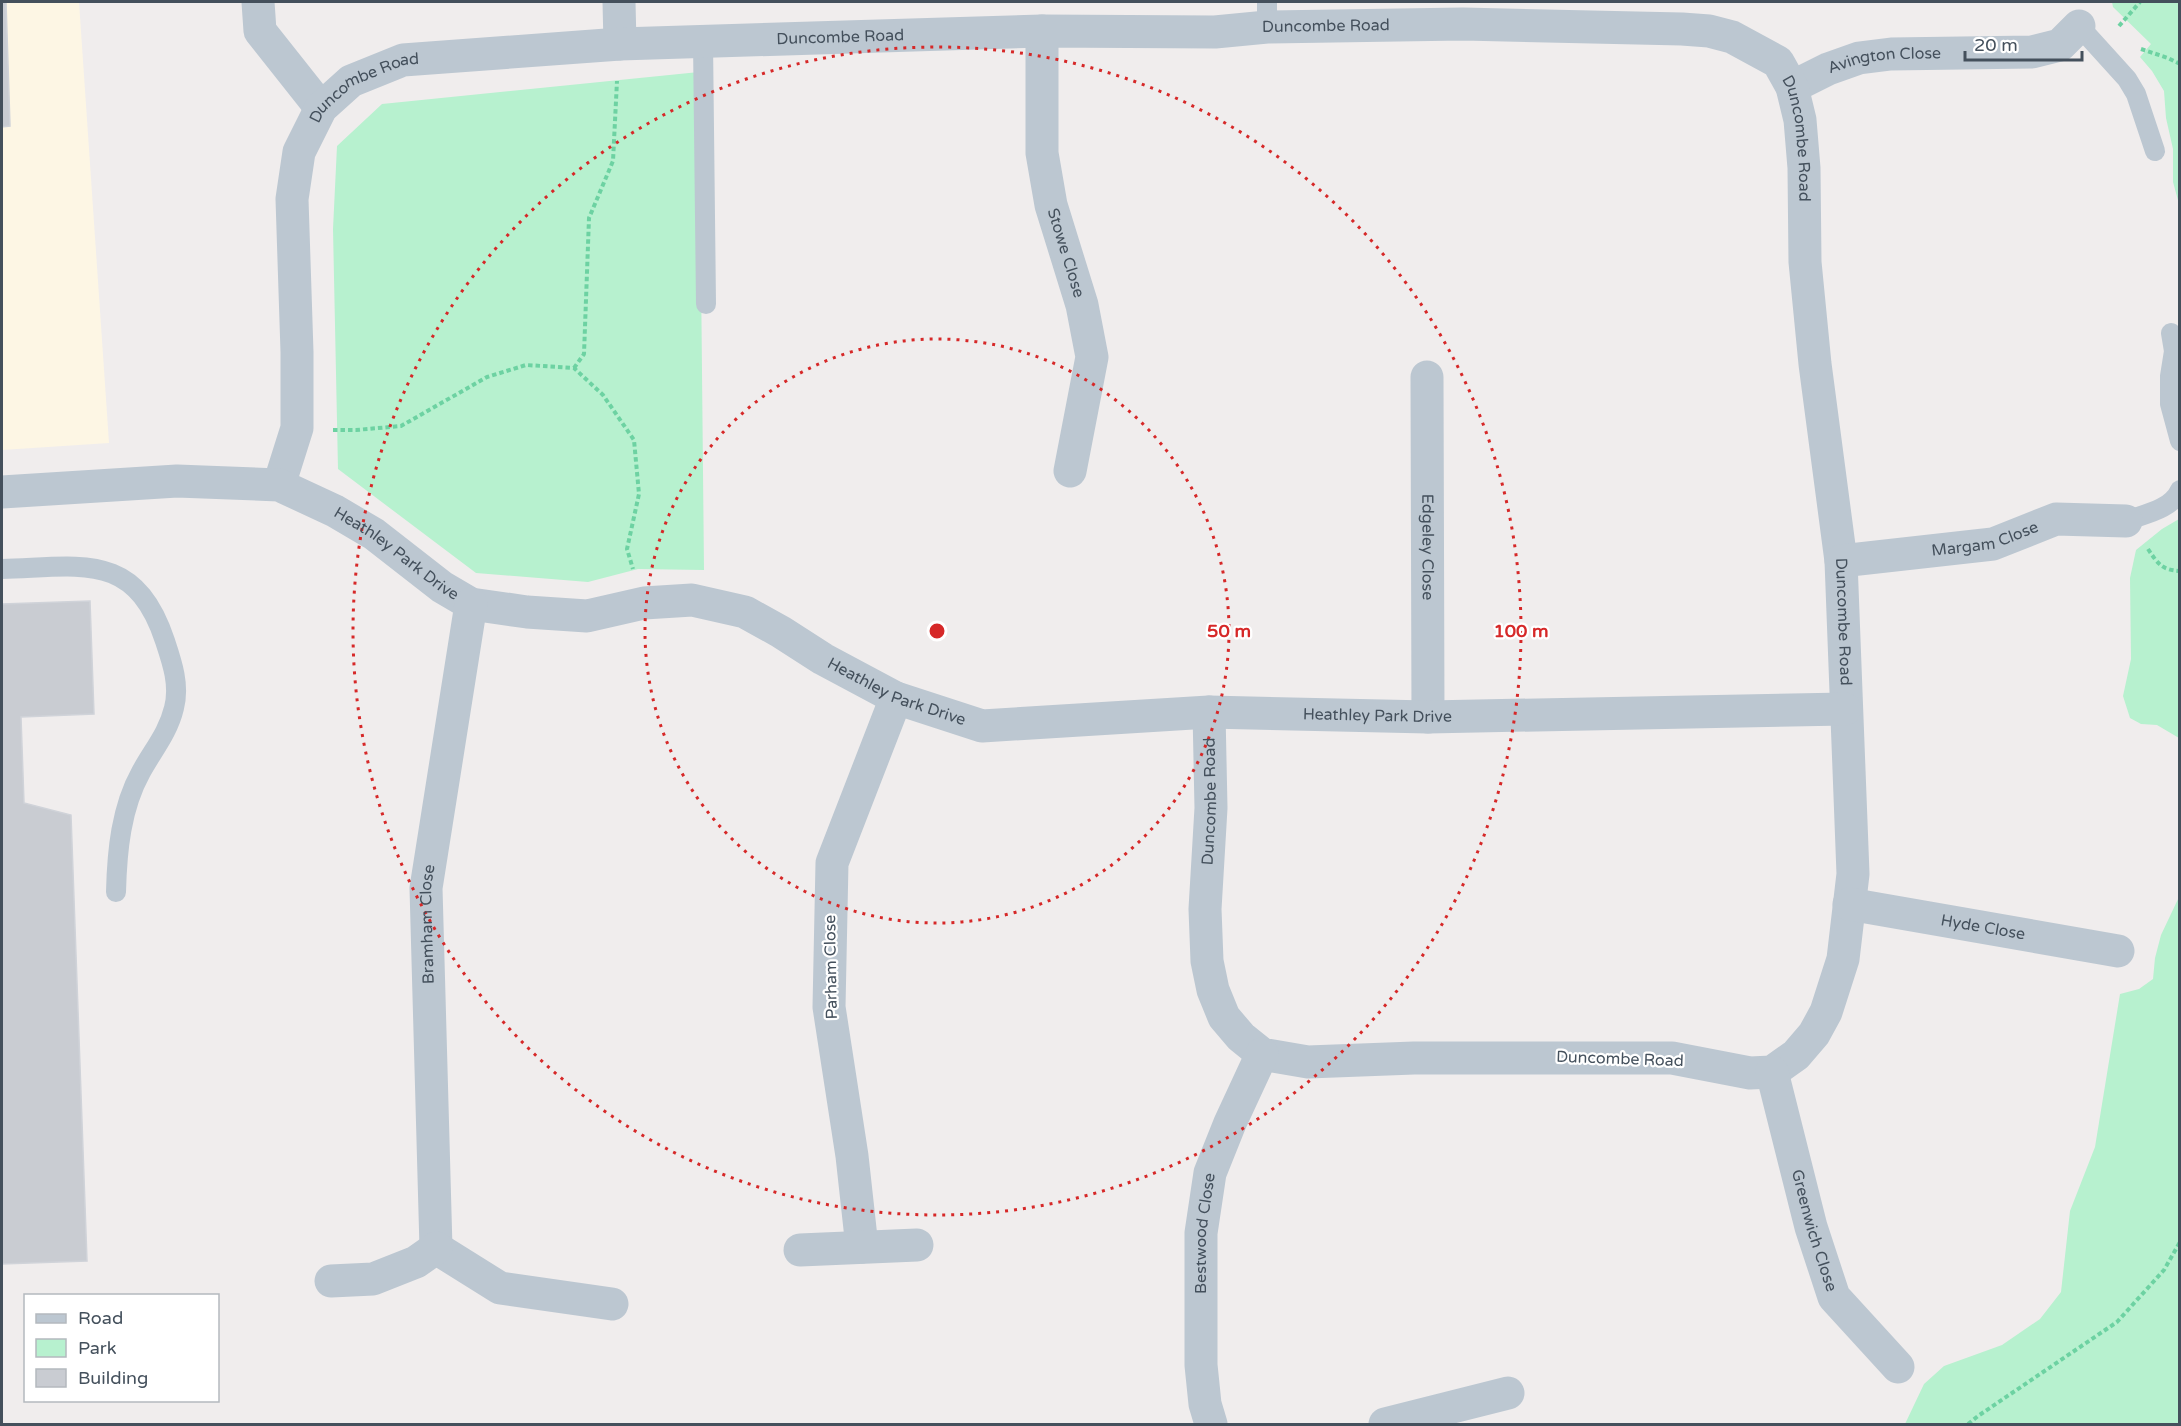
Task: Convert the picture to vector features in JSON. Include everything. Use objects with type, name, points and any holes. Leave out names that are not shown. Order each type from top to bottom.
[{"type":"street","points":[[258,2],[260,32],[321,108]]},
{"type":"street","points":[[619,2],[620,44]]},
{"type":"street","name":"Duncombe Road","points":[[279,484],[297,428],[292,199],[299,152],[321,108],[351,81],[403,60],[620,44],[703,41],[1042,31],[1215,32],[1267,14],[1463,24],[1709,31],[1732,37],[1778,62],[1792,87],[1800,120],[1804,168],[1805,262],[1814,353],[1841,561],[1853,874],[1843,959],[1826,1012],[1814,1034],[1796,1055],[1772,1072],[1750,1074],[1672,1058],[1546,1056],[1308,1062],[1262,1053],[1241,1037],[1224,1017],[1213,990],[1207,961],[1205,909],[1210,808],[1209,712]]},
{"type":"street","name":"Avington Close","points":[[1792,87],[1828,69],[1859,58],[1880,55],[2032,52],[2060,45],[2079,26]]},
{"type":"street","name":"Stowe Close","points":[[1042,31],[1042,153],[1051,205],[1082,305],[1092,357],[1070,471]]},
{"type":"street","name":"Edgeley Close","points":[[1427,376],[1428,717]]},
{"type":"street","name":"Heathley Park Drive","points":[[2,492],[177,481],[279,484],[374,534],[442,587],[471,604],[527,612],[587,615],[644,603],[692,600],[745,612],[823,659],[896,698],[982,726],[1209,712],[1428,717],[1845,710]]},
{"type":"street","name":"Margam Close","points":[[1841,561],[1993,544],[2056,519],[2126,521]]},
{"type":"street","name":"Bramham Close","points":[[436,1248],[426,888],[471,604]]},
{"type":"street","name":"Parham Close","points":[[862,1247],[852,1156],[829,1007],[832,864],[896,698]]},
{"type":"street","name":"Hyde Close","points":[[1849,904],[2118,951]]},
{"type":"street","name":"Bestwood Close","points":[[1211,1425],[1204,1404],[1201,1365],[1203,1223],[1210,1173],[1262,1053]]},
{"type":"street","name":"Greenwich Close","points":[[1772,1072],[1810,1227],[1834,1297],[1898,1367]]},
{"type":"street","points":[[800,1250],[917,1245]]},
{"type":"street","points":[[331,1281],[373,1279],[416,1262],[436,1248],[500,1288],[612,1304]]},
{"type":"street","points":[[1385,1425],[1508,1393]]},
{"type":"lane","points":[[2079,26],[2127,79],[2136,94],[2155,151]]},
{"type":"lane","points":[[703,41],[706,304]]},
{"type":"lane","points":[[2171,333],[2174,351],[2170,376],[2170,404],[2180,441]]},
{"type":"lane","points":[[2126,521],[2164,507],[2178,495],[2180,490]]},
{"type":"lane","points":[[2,569],[77,567],[104,569],[122,577],[144,596],[161,628],[175,674],[175,705],[165,734],[140,773],[129,799],[117,857],[116,892]]},
{"type":"path","points":[[2117,27],[2140,2]]},
{"type":"path","points":[[574,368],[584,354],[589,218],[613,161],[620,44]]},
{"type":"path","points":[[297,428],[356,430],[401,426],[487,377],[526,365],[574,368],[603,395],[634,440],[639,494],[627,549],[644,603]]},
{"type":"path","points":[[1968,1425],[2117,1322],[2164,1270],[2180,1242]]},
{"type":"shaded area","points":[[2,2],[79,2],[109,443],[2,450]]},
{"type":"green space","points":[[2112,2],[2179,2],[2179,204],[2173,182],[2173,149],[2166,118],[2164,91],[2140,57],[2151,44],[2113,7]]},
{"type":"green space","points":[[699,72],[704,570],[638,569],[588,582],[476,573],[338,469],[333,229],[337,146],[382,104]]},
{"type":"green space","points":[[2179,519],[2179,738],[2157,725],[2141,724],[2130,718],[2123,696],[2131,659],[2130,578],[2136,550],[2162,529]]},
{"type":"green space","points":[[2179,897],[2179,1424],[1905,1424],[1924,1384],[1944,1366],[2002,1345],[2040,1319],[2061,1292],[2070,1211],[2095,1147],[2120,994],[2139,989],[2153,979],[2161,935]]},
{"type":"building","points":[[2,2],[6,2],[10,126],[2,127]]},
{"type":"building","points":[[90,601],[94,714],[21,717],[24,803],[71,815],[87,1261],[2,1264],[2,604]]}]
